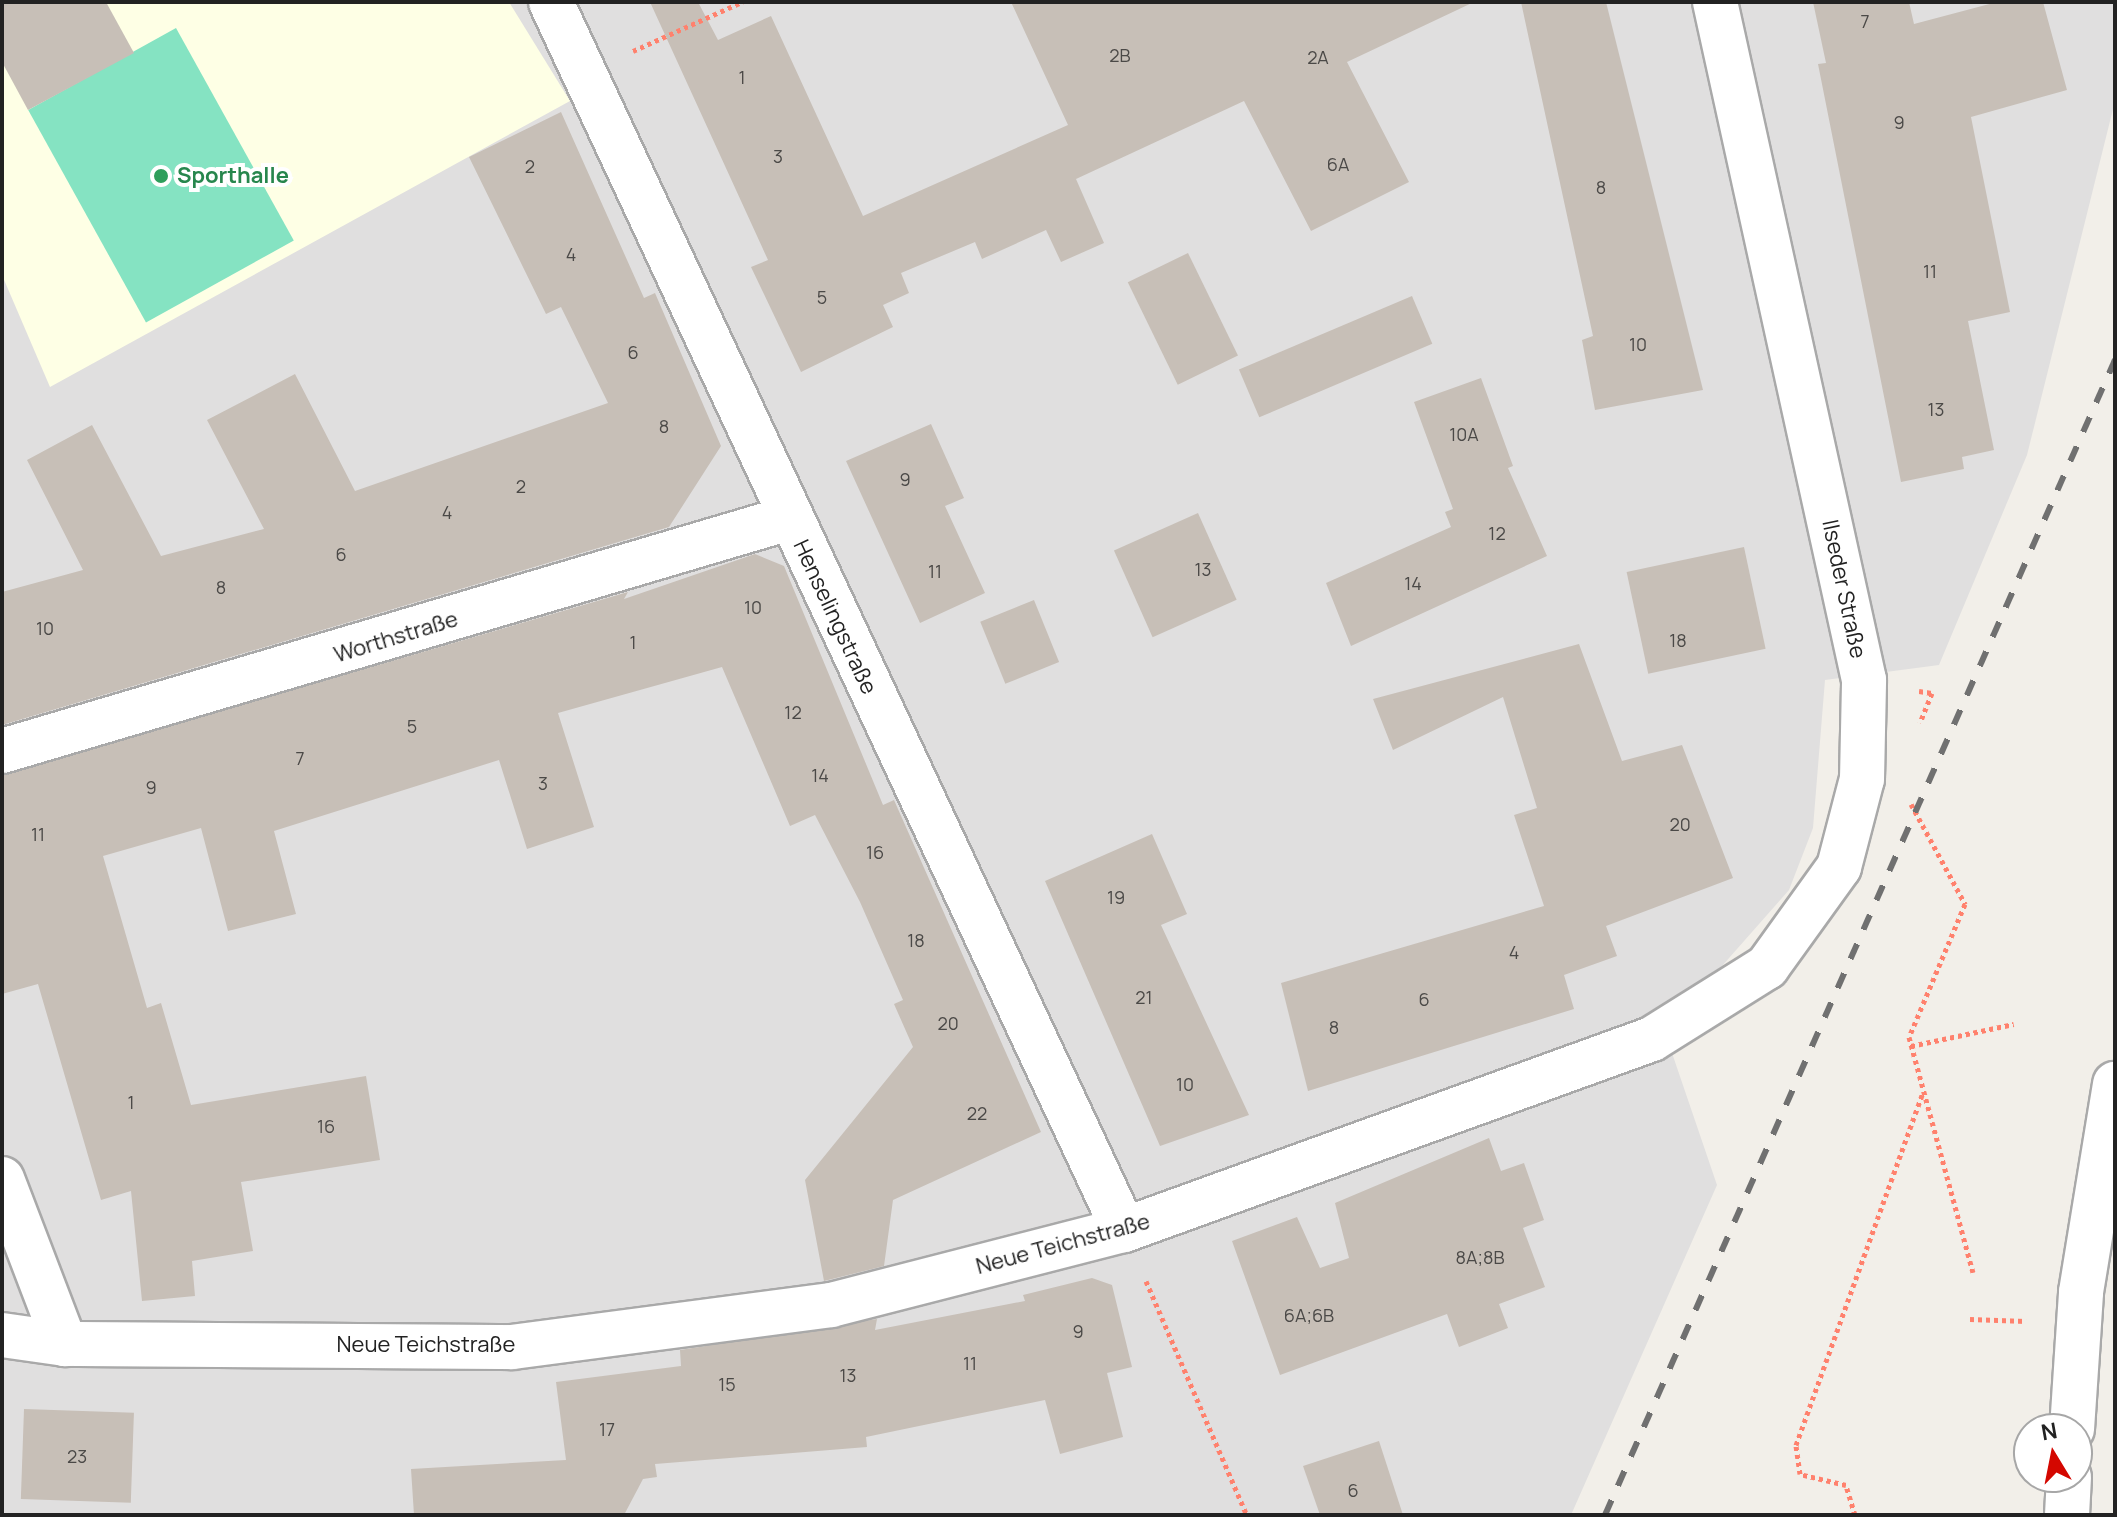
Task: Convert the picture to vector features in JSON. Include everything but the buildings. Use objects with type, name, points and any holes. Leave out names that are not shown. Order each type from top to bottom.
[{"type":"street","name":"Henselingstraße","points":[[551,2],[789,518],[1124,1230]]},
{"type":"street","name":"Ilseder Straße","points":[[1715,2],[1864,680]]},
{"type":"street","name":"Worthstraße","points":[[2,751],[789,518]]},
{"type":"street","name":"Neue Teichstraße","points":[[2,1335],[65,1344],[512,1347],[831,1305],[1124,1230],[1652,1039],[1767,967],[1839,867],[1862,779],[1864,680]]},
{"type":"street","points":[[2073,1413],[2081,1292],[2112,1112]]},
{"type":"street","points":[[2,1179],[65,1344]]},
{"type":"street","points":[[2067,1515],[2068,1493]]},
{"type":"path","points":[[585,73],[742,2]]},
{"type":"path","name":"Ilseder Straße","points":[[1864,680],[1932,693],[1915,734]]},
{"type":"path","points":[[1902,797],[1920,812],[1965,904],[1911,1046],[1973,1272]]},
{"type":"path","points":[[1911,1046],[2014,1024]]},
{"type":"path","points":[[1855,1515],[1846,1485],[1800,1474],[1796,1445],[1923,1091]]},
{"type":"path","points":[[1124,1230],[1247,1515]]},
{"type":"shaded area","points":[[2,2],[2115,2],[2115,101],[2027,455],[1939,665],[1825,680],[1813,828],[1789,890],[1722,966],[1657,1009],[1717,1185],[1571,1515],[2,1515]]},
{"type":"shaded area","points":[[2,2],[509,2],[570,101],[50,387],[2,275]]},
{"type":"green space","name":"Sporthalle","points":[[176,28],[294,241],[146,322],[28,110]]},
{"type":"railway","points":[[1605,1515],[2115,360]]},
{"type":"place","name":"Sporthalle","points":[[161,176]]}]
